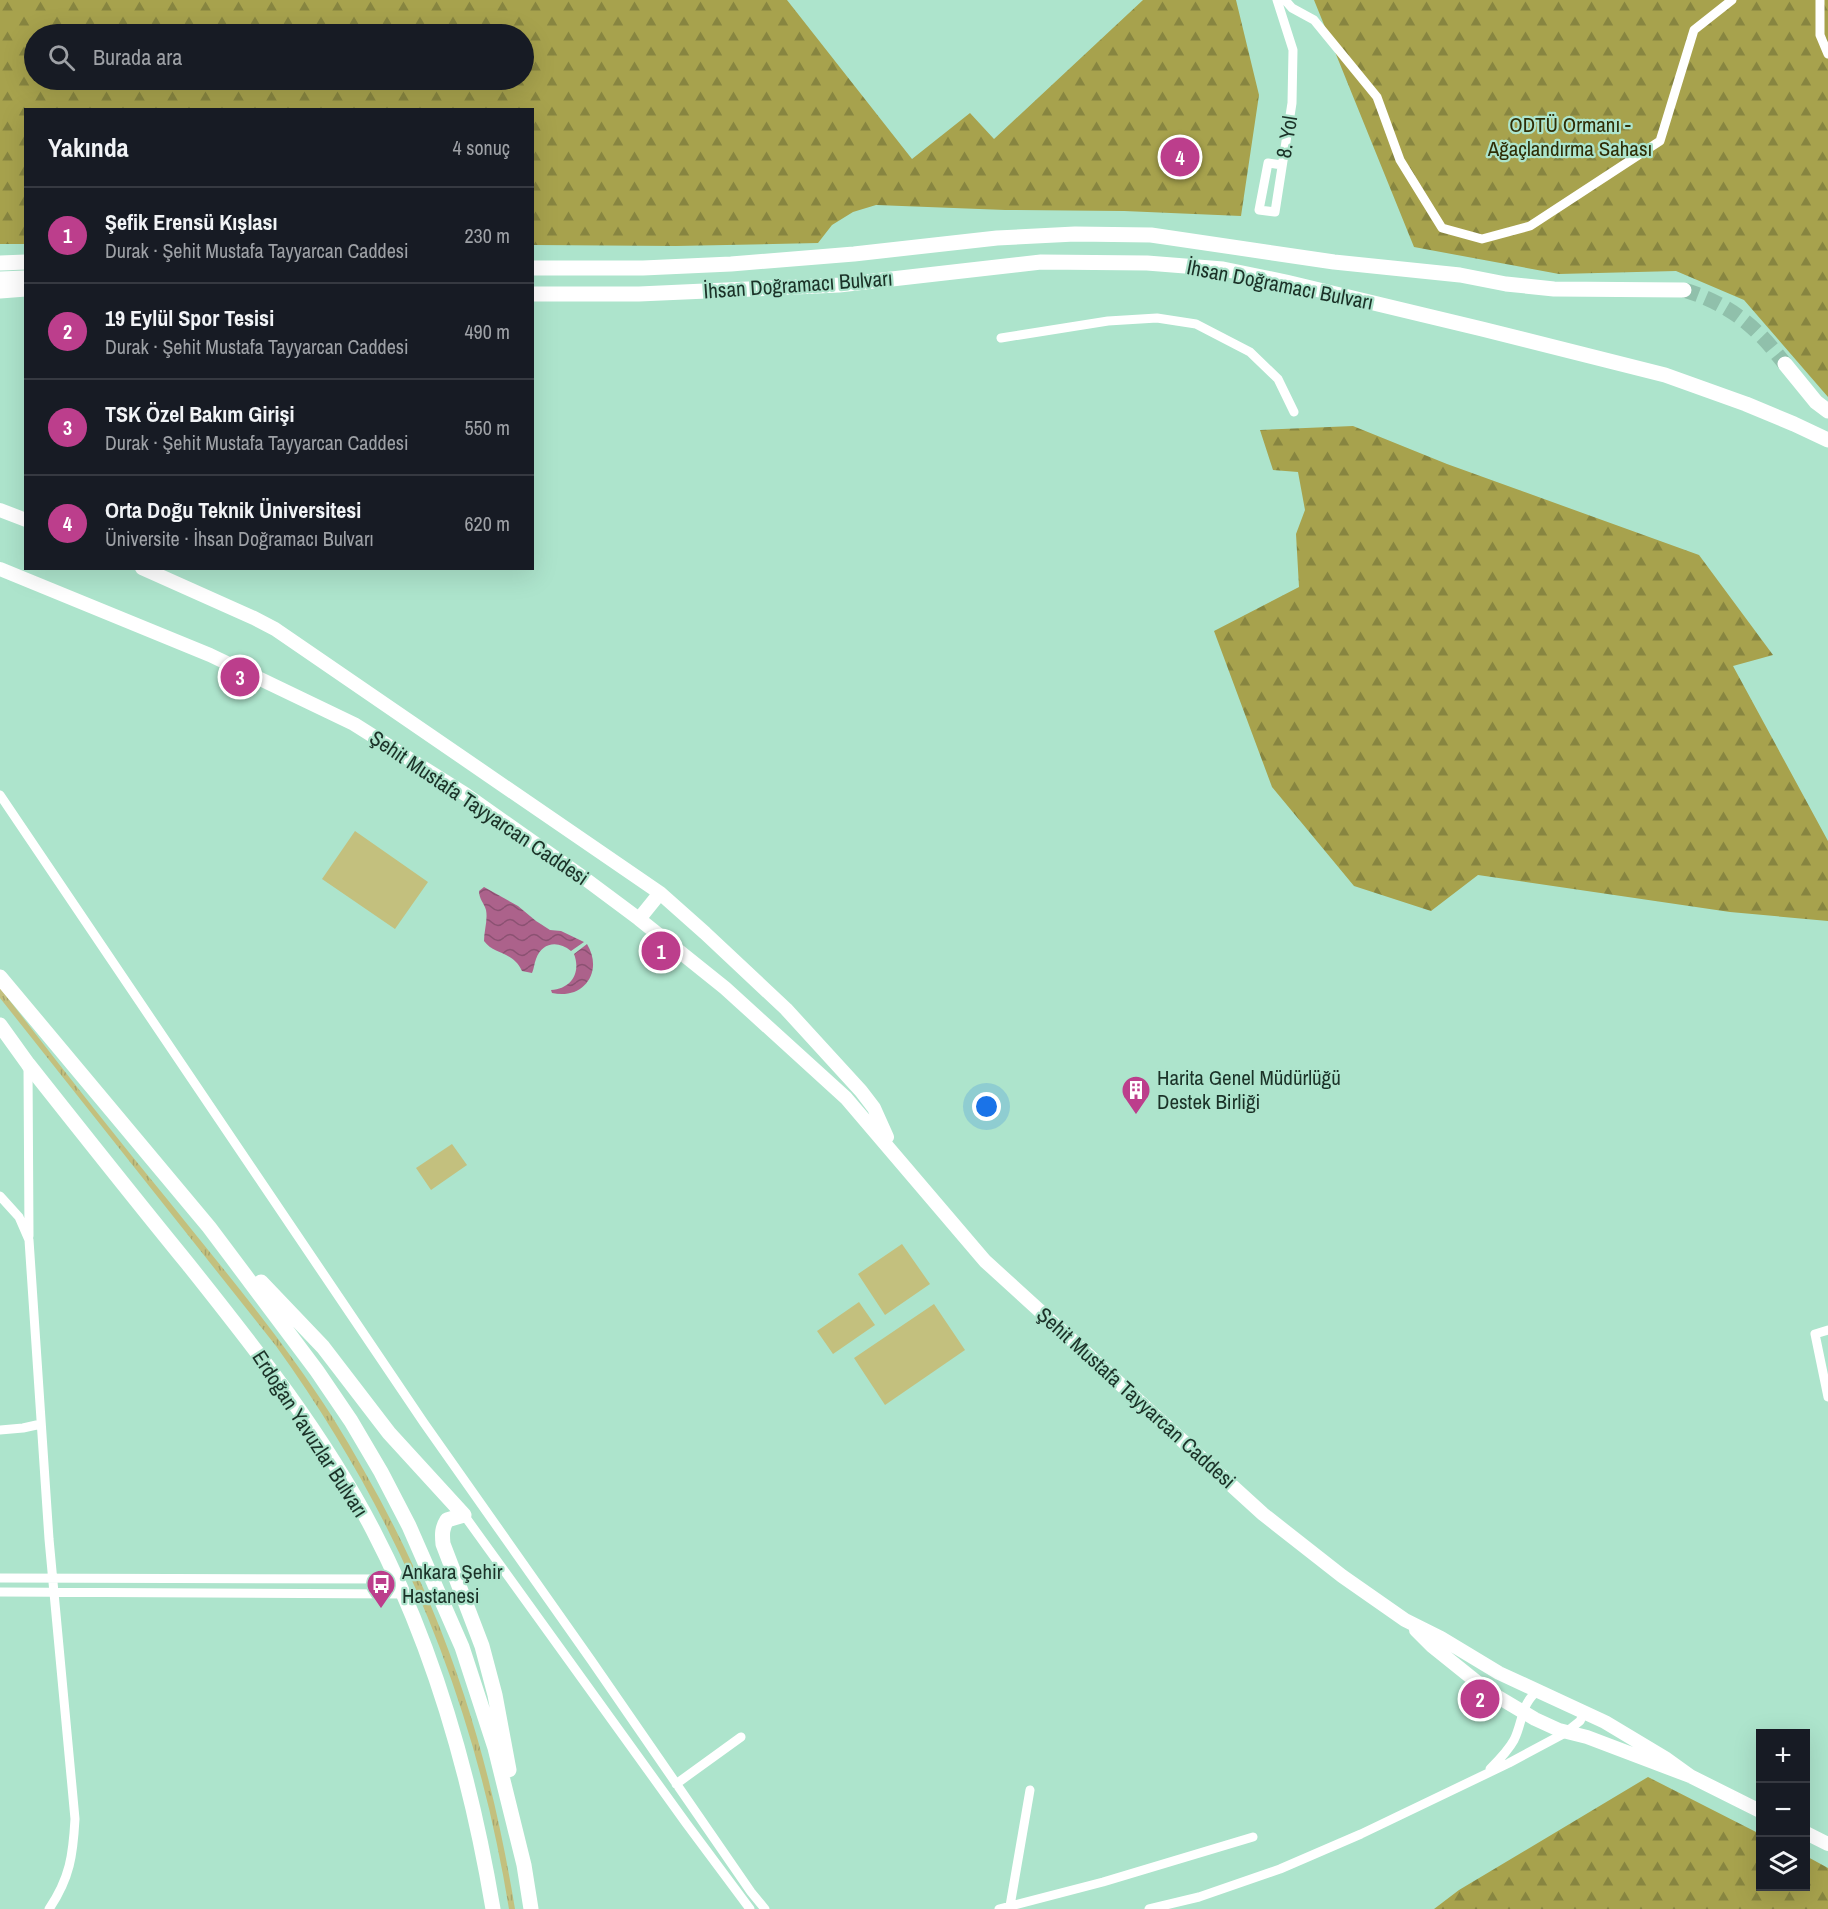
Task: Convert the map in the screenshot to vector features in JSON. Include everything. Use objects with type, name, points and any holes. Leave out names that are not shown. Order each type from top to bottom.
[{"type":"main road","name":"İhsan Doğramacı Bulvarı","points":[[534,268],[643,268],[731,264],[854,254],[997,238],[1122,234],[1151,235],[1334,262],[1460,275],[1554,290],[1684,290]]},
{"type":"main road","points":[[0,252],[24,253]]},
{"type":"main road","points":[[0,263],[24,262]]},
{"type":"main road","name":"İhsan Doğramacı Bulvarı","points":[[534,294],[650,294],[838,285],[1041,262],[1147,263],[1223,269],[1482,329],[1665,375],[1746,404],[1828,440]]},
{"type":"main road","points":[[0,279],[24,278]]},
{"type":"main road","points":[[0,291],[24,289]]},
{"type":"main road","points":[[1785,364],[1816,402],[1828,411]]},
{"type":"main road","points":[[0,510],[24,519]]},
{"type":"main road","name":"Şehit Mustafa Tayyarcan Caddesi","points":[[0,569],[210,655],[354,724],[465,794],[639,919],[725,988],[805,1059],[846,1098],[985,1260],[1263,1514],[1342,1576],[1405,1620],[1441,1638],[1499,1673],[1585,1711],[1638,1741],[1690,1776]]},
{"type":"main road","name":"Şehit Mustafa Tayyarcan Caddesi","points":[[146,570],[275,629],[660,893],[786,1009],[861,1091],[874,1108],[892,1150]]},
{"type":"main road","points":[[639,919],[660,893]]},
{"type":"main road","name":"Erdoğan Yavuzlar Bulvarı","points":[[0,965],[49,1035]]},
{"type":"main road","name":"Erdoğan Yavuzlar Bulvarı","points":[[0,977],[209,1227],[311,1363],[351,1421],[409,1526],[462,1647],[495,1748],[524,1865],[531,1909]]},
{"type":"main road","name":"Erdoğan Yavuzlar Bulvarı","points":[[0,1025],[28,1064],[288,1393],[352,1492],[382,1547],[432,1666],[448,1714],[476,1821],[493,1909]]},
{"type":"main road","points":[[209,1227],[323,1347],[389,1433],[464,1515],[447,1520],[443,1525],[443,1544],[477,1629],[495,1695],[504,1736],[524,1865]]},
{"type":"main road","name":"Şehit Mustafa Tayyarcan Caddesi","points":[[1405,1620],[1466,1675],[1522,1712],[1565,1733],[1587,1737],[1690,1776],[1756,1809]]},
{"type":"main road","points":[[1810,1835],[1828,1844]]},
{"type":"street","name":"8. Yol","points":[[1276,0],[1293,50],[1292,103],[1275,212],[1259,210],[1268,163],[1282,165]]},
{"type":"street","points":[[1285,0],[1292,8],[1314,20],[1377,98],[1400,160],[1442,228],[1482,239],[1530,226],[1660,141],[1694,30],[1732,0]]},
{"type":"street","points":[[1820,0],[1820,35],[1828,54]]},
{"type":"street","points":[[1001,338],[1108,321],[1156,318],[1196,324],[1250,352],[1278,379],[1294,412]]},
{"type":"street","points":[[0,795],[424,1423],[765,1909]]},
{"type":"street","points":[[28,1064],[29,1240],[49,1539],[75,1819],[72,1861],[63,1887],[49,1909]]},
{"type":"street","points":[[0,1196],[19,1217],[29,1240]]},
{"type":"street","points":[[1828,1330],[1815,1334],[1828,1397]]},
{"type":"street","points":[[0,1430],[41,1424]]},
{"type":"street","points":[[464,1515],[750,1909]]},
{"type":"street","points":[[0,1578],[396,1579]]},
{"type":"street","points":[[0,1592],[403,1594]]},
{"type":"street","points":[[1486,1773],[1513,1742],[1522,1712],[1530,1698],[1539,1690]]},
{"type":"street","points":[[1149,1909],[1198,1897],[1280,1869],[1361,1834],[1565,1733],[1580,1721],[1585,1711]]},
{"type":"street","points":[[676,1784],[741,1737]]},
{"type":"street","points":[[1010,1906],[1030,1790]]},
{"type":"street","points":[[999,1909],[1103,1882],[1253,1837]]},
{"type":"green space","points":[[0,0],[787,0],[912,159],[970,113],[994,139],[1143,0],[1236,0],[1259,95],[1241,216],[876,205],[853,212],[832,225],[818,243],[676,246],[534,245],[534,108],[24,108],[24,244],[0,244]]},
{"type":"green space","name":"ODTÜ Ormanı - Ağaçlandırma Sahası","points":[[1314,0],[1828,0],[1828,397],[1744,300],[1676,271],[1559,274],[1414,247]]},
{"type":"green space","points":[[1353,426],[1447,464],[1699,555],[1773,655],[1733,666],[1828,841],[1828,921],[1730,912],[1478,875],[1431,911],[1354,886],[1272,787],[1214,631],[1299,587],[1296,534],[1305,510],[1298,472],[1273,470],[1260,430]]},
{"type":"green space","points":[[355,831],[428,882],[395,929],[322,879]]},
{"type":"green space","points":[[0,988],[274,1334],[314,1389],[353,1451],[407,1552],[452,1659],[494,1801],[515,1909],[509,1909],[476,1757],[453,1684],[426,1614],[395,1545],[360,1477],[320,1411],[276,1346],[0,998]]},
{"type":"green space","points":[[452,1144],[467,1165],[431,1190],[416,1168]]},
{"type":"green space","points":[[902,1244],[930,1284],[885,1315],[858,1274]]},
{"type":"green space","points":[[859,1302],[875,1325],[833,1354],[817,1331]]},
{"type":"green space","points":[[934,1304],[965,1350],[885,1405],[854,1358]]},
{"type":"green space","points":[[1648,1777],[1756,1832],[1756,1891],[1810,1891],[1810,1858],[1828,1868],[1828,1909],[1434,1909],[1459,1890]]},
{"type":"water","points":[[484,887],[518,906],[550,930],[561,931],[584,942],[571,951],[556,944],[546,946],[539,953],[532,973],[522,971],[509,956],[493,949],[484,941],[486,914],[479,891]]},
{"type":"water","points":[[587,944],[592,954],[593,964],[588,982],[573,992],[552,993],[551,990],[564,986],[573,978],[576,967],[574,954]]},
{"type":"tunnel","points":[[1684,290],[1704,297],[1741,318],[1764,339],[1785,364]]},
{"type":"place","name":"Orta Doğu Teknik Üniversitesi","points":[[1180,157]]},
{"type":"place","name":"TSK Özel Bakım Girişi","points":[[240,677]]},
{"type":"place","name":"Şefik Erensü Kışlası","points":[[661,951]]},
{"type":"place","name":"Harita Genel Müdürlüğü Destek Birliği","points":[[1136,1116]]},
{"type":"place","name":"Ankara Şehir Hastanesi","points":[[381,1610]]},
{"type":"place","name":"19 Eylül Spor Tesisi","points":[[1480,1699]]}]
